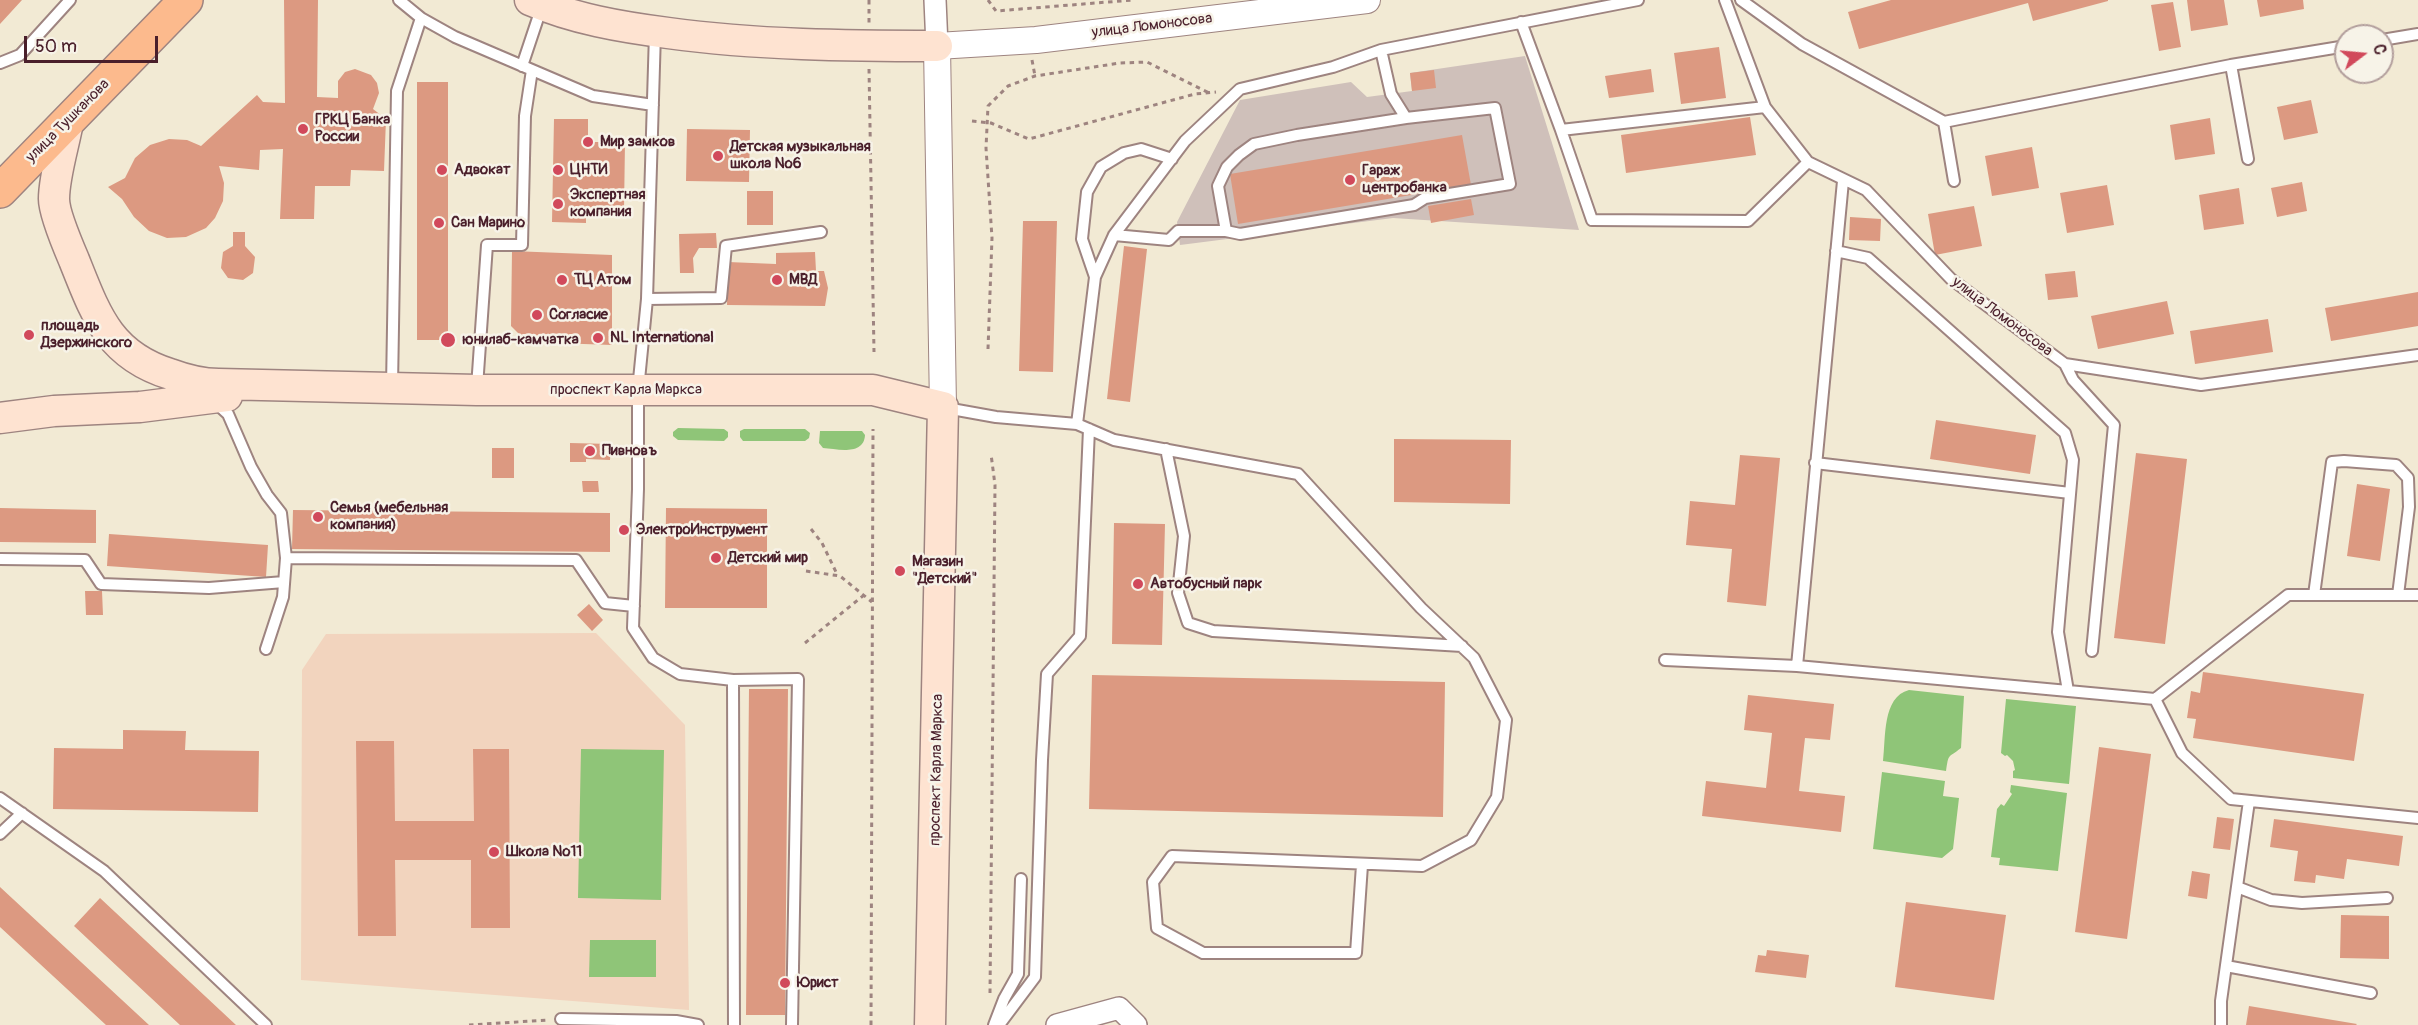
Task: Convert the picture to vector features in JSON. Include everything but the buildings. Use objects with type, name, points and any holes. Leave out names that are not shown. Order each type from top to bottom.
[{"type":"main road","name":"улица Тушканова","points":[[0,190],[186,0]]},
{"type":"main road","points":[[536,3],[584,19],[655,32],[766,43],[937,46]]},
{"type":"main road","points":[[68,122],[54,200],[66,242],[87,293],[113,339],[133,358],[147,366],[185,379],[207,384],[306,386]]},
{"type":"main road","points":[[0,418],[54,411],[140,407],[306,386]]},
{"type":"main road","name":"проспект Карла Маркса","points":[[306,386],[477,390],[873,390],[943,407],[930,1025]]},
{"type":"street","name":"проспект Карла Маркса","points":[[935,0],[943,407]]},
{"type":"street","name":"улица Ломоносова","points":[[937,46],[1036,40],[1366,0]]},
{"type":"street","points":[[1057,1025],[1119,1008],[1136,1025]]},
{"type":"lane","points":[[0,63],[20,55],[70,0]]},
{"type":"lane","points":[[399,0],[421,18],[455,37],[593,96],[653,105]]},
{"type":"lane","points":[[1077,424],[1095,277],[1114,235],[1185,141],[1240,89],[1333,67],[1382,50],[1638,0]]},
{"type":"lane","name":"улица Ломоносова","points":[[1725,0],[1765,107],[1808,162],[1843,181],[1866,190],[1951,279],[2064,364],[2201,385],[2418,355]]},
{"type":"lane","points":[[1741,0],[1802,44],[1944,122],[2231,65],[2334,48]]},
{"type":"lane","points":[[477,390],[488,245],[522,245],[527,68],[536,3]]},
{"type":"lane","points":[[392,387],[397,91],[421,18]]},
{"type":"lane","points":[[1521,22],[1592,220],[1748,221],[1808,162]]},
{"type":"lane","points":[[655,32],[647,299],[638,390],[638,489],[633,628],[653,658],[680,674],[733,680],[798,680],[792,1025]]},
{"type":"lane","points":[[2394,38],[2418,34]]},
{"type":"lane","points":[[1382,50],[1391,94],[1406,118]]},
{"type":"lane","points":[[2231,65],[2248,159]]},
{"type":"lane","points":[[1561,130],[1765,107]]},
{"type":"lane","points":[[1114,235],[1169,240],[1178,231],[1226,231],[1240,234],[1414,205],[1425,198],[1510,184],[1495,108],[1406,118],[1254,144],[1227,167],[1218,186],[1226,231]]},
{"type":"lane","points":[[1944,122],[1954,181]]},
{"type":"lane","points":[[1095,277],[1082,239],[1087,192],[1101,167],[1124,153],[1141,149],[1172,159]]},
{"type":"lane","points":[[1797,666],[1843,181]]},
{"type":"lane","points":[[647,299],[721,298],[726,246],[821,232]]},
{"type":"lane","points":[[1836,251],[1868,258],[2065,433],[2073,460],[2058,632],[2068,691]]},
{"type":"lane","points":[[2064,364],[2073,380],[2114,425],[2092,651]]},
{"type":"lane","points":[[147,366],[208,398],[228,414],[250,466],[281,513],[286,558],[283,597],[266,649]]},
{"type":"lane","points":[[943,407],[996,417],[1077,424],[1114,440],[1298,474],[1421,608],[1474,658],[1506,720],[1497,797],[1471,840],[1422,866],[1172,856],[1153,882],[1157,928],[1203,953],[1356,953],[1362,865]]},
{"type":"lane","points":[[999,1025],[1035,977],[1047,674],[1080,636],[1089,429]]},
{"type":"lane","points":[[1166,448],[1184,536],[1178,593],[1188,623],[1213,631],[1462,646]]},
{"type":"lane","points":[[2314,596],[2332,462],[2344,461],[2396,465],[2408,478],[2409,507],[2398,595]]},
{"type":"lane","points":[[1815,463],[2070,493]]},
{"type":"lane","points":[[286,558],[576,560],[605,603],[634,606]]},
{"type":"lane","points":[[0,559],[85,560],[101,584],[209,588],[284,582]]},
{"type":"lane","points":[[1665,660],[1797,666],[2155,699],[2288,595],[2418,595]]},
{"type":"lane","points":[[733,680],[734,1025]]},
{"type":"lane","points":[[2155,699],[2182,753],[2230,799],[2418,818]]},
{"type":"lane","points":[[0,798],[104,872],[266,1025]]},
{"type":"lane","points":[[2221,1025],[2221,1001],[2249,801]]},
{"type":"lane","points":[[0,834],[22,813]]},
{"type":"lane","points":[[994,1025],[1004,999],[1018,974],[1021,879]]},
{"type":"lane","points":[[2237,887],[2271,900],[2302,903],[2387,898]]},
{"type":"lane","points":[[2226,966],[2371,993]]},
{"type":"lane","points":[[561,1019],[676,1021],[698,1025]]},
{"type":"path","points":[[869,0],[874,352]]},
{"type":"path","points":[[988,0],[996,11],[1133,0]]},
{"type":"path","points":[[988,349],[992,238],[986,148],[988,106],[1008,86],[1035,76],[1120,63],[1147,62],[1209,93]]},
{"type":"path","points":[[972,121],[987,123],[1029,139],[1195,94],[1240,89]]},
{"type":"path","points":[[871,1025],[873,429]]},
{"type":"path","points":[[990,1001],[995,485],[991,454]]},
{"type":"path","points":[[812,529],[822,543],[838,575],[873,602]]},
{"type":"path","points":[[806,571],[838,575]]},
{"type":"path","points":[[805,643],[864,595]]},
{"type":"path","points":[[469,1025],[561,1019]]},
{"type":"shaded area","points":[[1525,56],[1579,230],[1393,218],[1180,245],[1177,222],[1240,100],[1351,82],[1367,97],[1412,91],[1410,73]]},
{"type":"shaded area","name":"Школа №11","points":[[596,633],[685,725],[689,1010],[301,980],[302,670],[326,634]]},
{"type":"green space","points":[[678,428],[724,429],[728,432],[728,437],[724,441],[678,440],[673,436],[673,432]]},
{"type":"green space","points":[[744,429],[805,429],[810,433],[809,438],[805,441],[743,441],[740,431]]},
{"type":"green space","points":[[820,431],[862,431],[865,435],[863,442],[855,449],[823,448],[819,443]]},
{"type":"green space","points":[[1909,690],[1964,696],[1961,748],[1949,757],[1946,771],[1883,761],[1885,730],[1890,709],[1900,694]]},
{"type":"green space","points":[[2006,699],[2076,706],[2069,784],[2013,778],[2015,770],[2013,761],[2001,753]]},
{"type":"green space","points":[[581,749],[664,750],[661,900],[578,898]]},
{"type":"green space","points":[[1882,772],[1945,781],[1943,796],[1959,798],[1953,849],[1942,858],[1873,849]]},
{"type":"green space","points":[[2011,785],[2067,793],[2058,871],[1999,865],[2000,858],[1991,857],[1997,809],[2001,804],[2004,806],[2012,794]]},
{"type":"green space","points":[[590,940],[656,940],[656,977],[589,977]]},
{"type":"place","name":"ГРКЦ Банка России","points":[[303,129]]},
{"type":"place","name":"Мир замков","points":[[588,142]]},
{"type":"place","name":"Детская музыкальная школа №6","points":[[718,156]]},
{"type":"place","name":"Адвокат","points":[[442,170]]},
{"type":"place","name":"ЦНТИ","points":[[558,170]]},
{"type":"place","name":"Гараж центробанка","points":[[1350,180]]},
{"type":"place","name":"Экспертная компания","points":[[558,204]]},
{"type":"place","name":"Сан Марино","points":[[439,223]]},
{"type":"place","name":"ТЦ Атом","points":[[562,280]]},
{"type":"place","name":"МВД","points":[[777,280]]},
{"type":"place","name":"Согласие","points":[[537,315]]},
{"type":"place","name":"площадь Дзержинского","points":[[29,335]]},
{"type":"place","name":"NL International","points":[[598,338]]},
{"type":"place","name":"юнилаб-камчатка","points":[[448,340]]},
{"type":"place","name":"Пивновъ","points":[[590,451]]},
{"type":"place","name":"Семья (мебельная компания)","points":[[318,517]]},
{"type":"place","name":"ЭлектроИнструмент","points":[[624,530]]},
{"type":"place","name":"Детский мир","points":[[716,558]]},
{"type":"place","name":"Магазин \"Детский\"","points":[[900,571]]},
{"type":"place","name":"Автобусный парк","points":[[1138,584]]},
{"type":"place","name":"Школа №11","points":[[494,852]]},
{"type":"place","name":"Юрист","points":[[785,983]]}]
